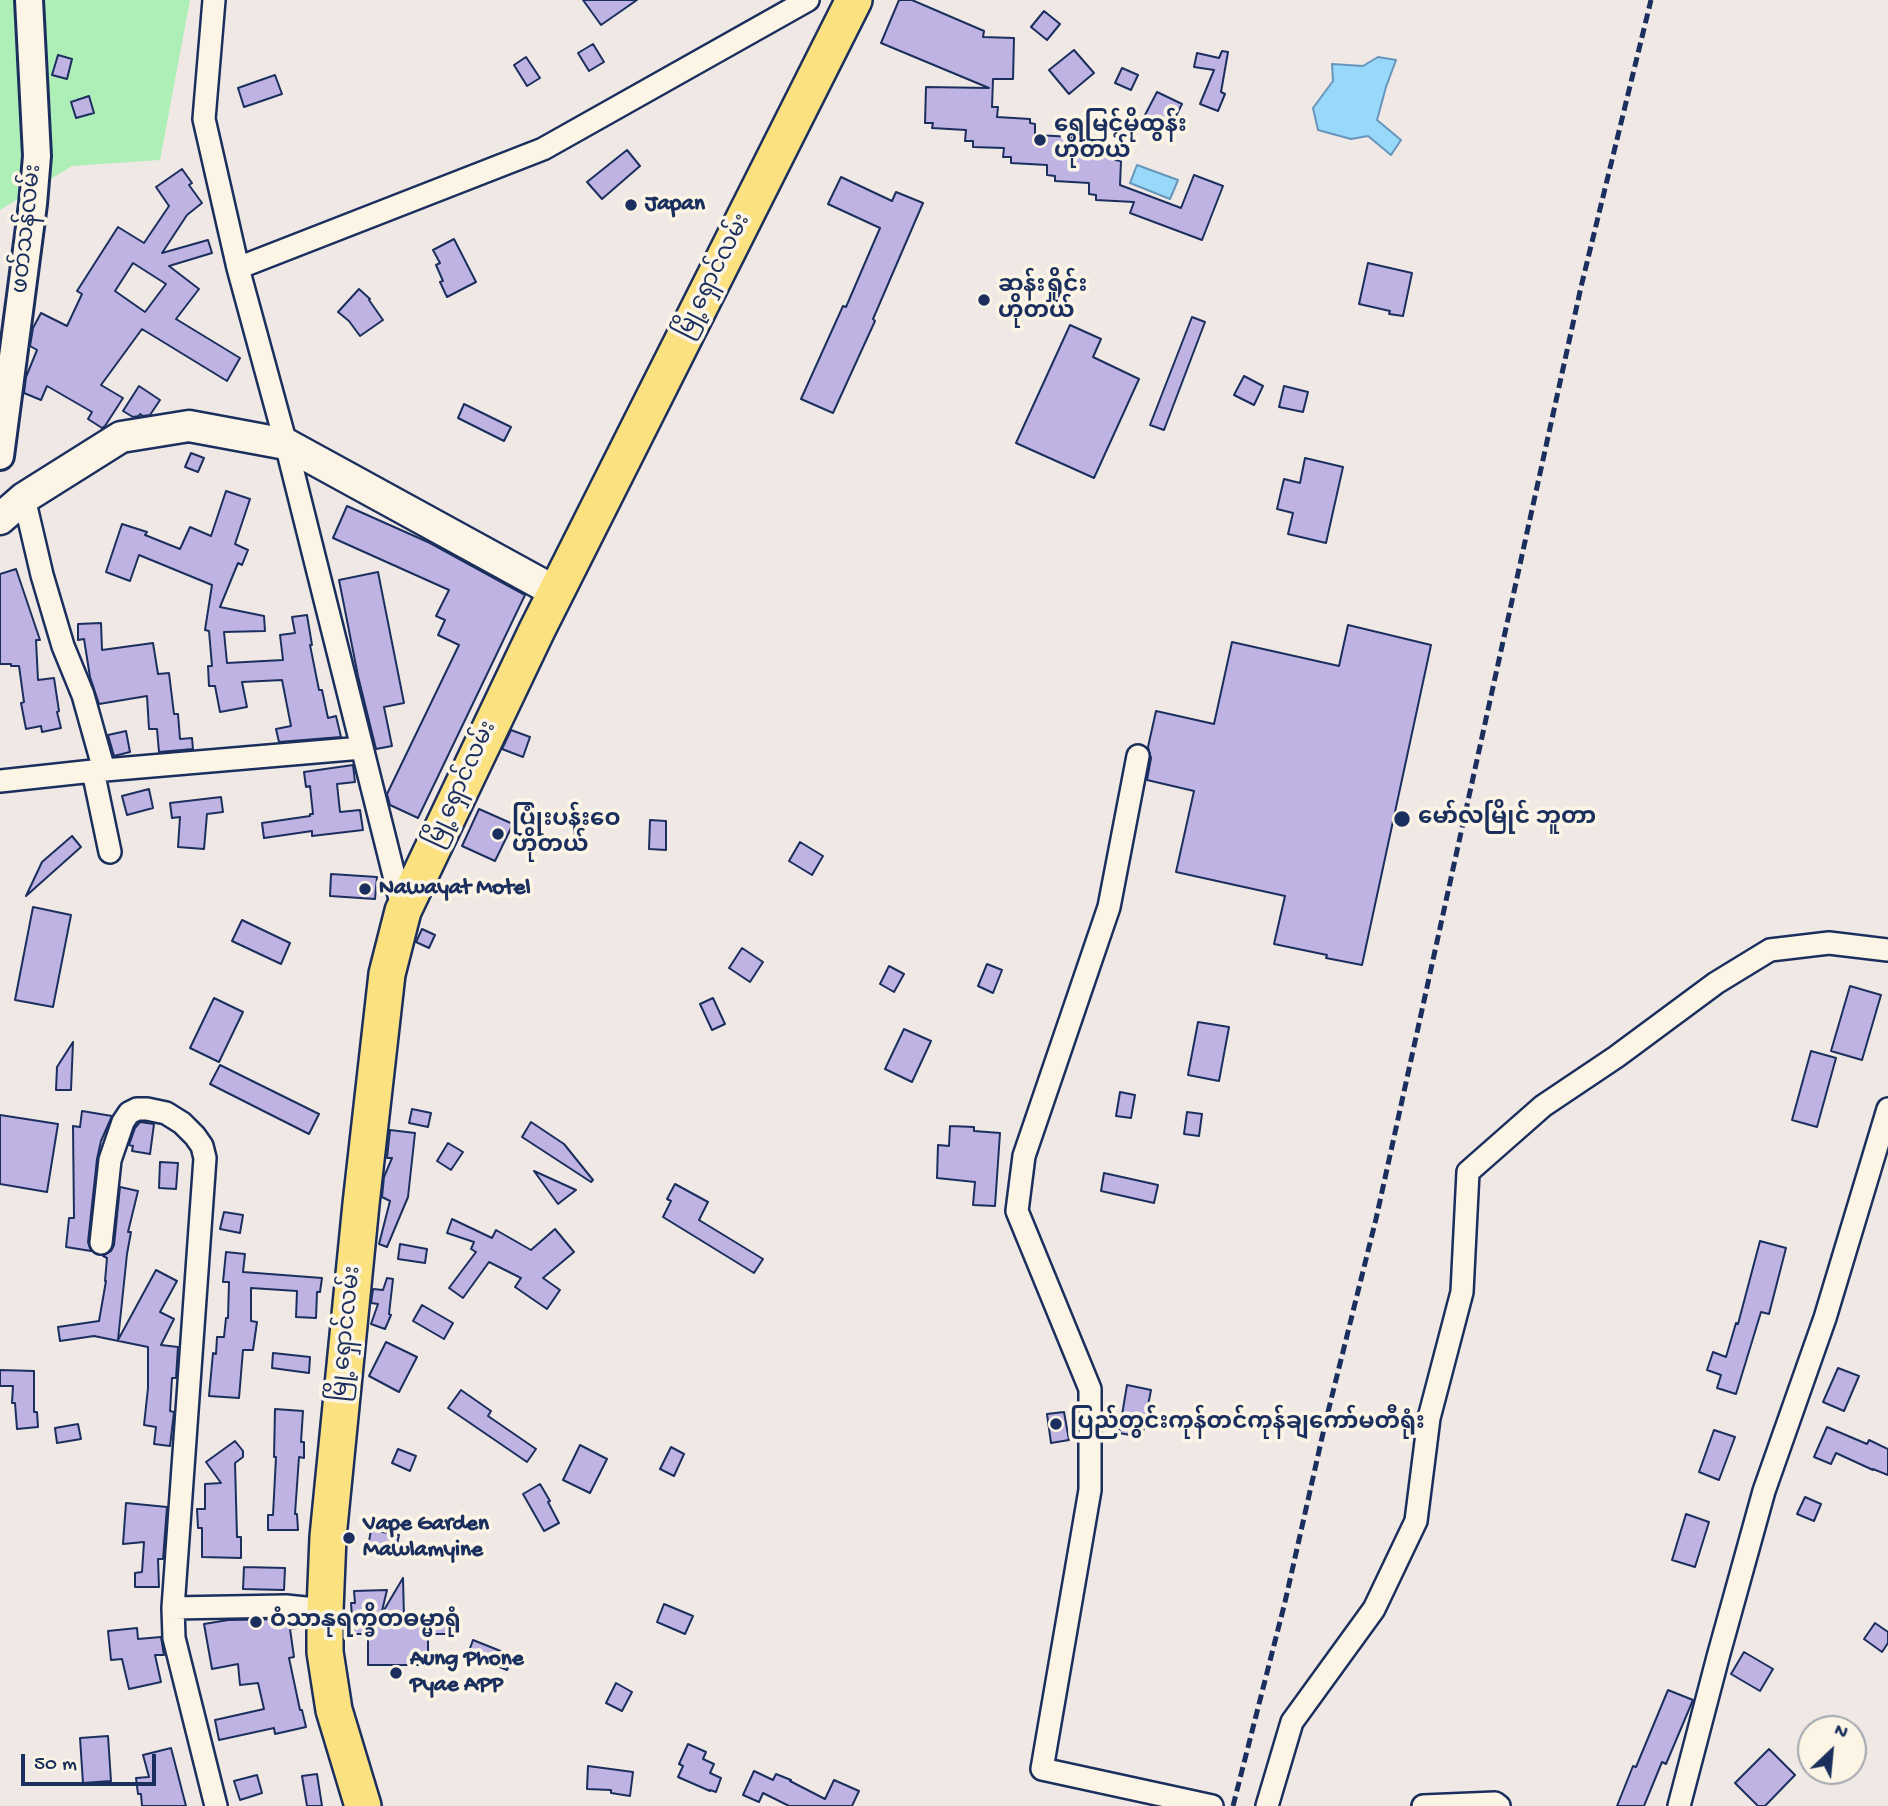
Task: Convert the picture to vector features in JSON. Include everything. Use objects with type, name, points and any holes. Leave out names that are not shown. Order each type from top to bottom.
[{"type":"highway","name":"မြို့ရှောင်လမ်း","points":[[363,1806],[334,1710],[325,1653],[324,1610],[328,1537],[360,1204],[387,974],[403,911],[537,630],[854,0]]},
{"type":"main road","points":[[0,519],[24,498],[121,437],[189,426],[286,444],[556,592]]},
{"type":"street","name":"ဖတ်သန်လမ်း","points":[[0,456],[32,217],[37,156],[29,0]]},
{"type":"street","points":[[214,0],[204,119],[238,268],[286,444],[403,911]]},
{"type":"street","points":[[238,268],[543,149],[808,0]]},
{"type":"street","points":[[24,498],[42,575],[63,646],[83,695],[110,852]]},
{"type":"street","points":[[0,781],[362,748]]},
{"type":"street","points":[[1138,756],[1109,907],[1024,1156],[1017,1211],[1090,1389],[1090,1490],[1042,1769],[1212,1806]]},
{"type":"street","points":[[1267,1806],[1292,1722],[1374,1609],[1416,1521],[1429,1418],[1462,1292],[1468,1172],[1543,1106],[1716,983],[1770,950],[1829,943],[1888,950]]},
{"type":"street","points":[[1679,1806],[1765,1492],[1825,1318],[1888,1108]]},
{"type":"street","points":[[102,1242],[110,1160],[123,1122],[129,1113],[137,1110],[166,1113],[182,1123],[195,1136],[205,1158],[173,1608],[174,1638],[216,1806]]},
{"type":"street","points":[[173,1608],[286,1606],[324,1610]]},
{"type":"street","points":[[1423,1806],[1495,1803],[1499,1806]]},
{"type":"green space","points":[[0,0],[190,0],[160,160],[72,166],[0,210]]},
{"type":"water","points":[[1378,57],[1396,60],[1377,120],[1401,140],[1391,155],[1368,136],[1351,139],[1318,130],[1313,108],[1333,81],[1332,64],[1363,66]]},
{"type":"water","points":[[1137,165],[1178,180],[1170,199],[1130,183]]},
{"type":"building","points":[[583,0],[637,0],[601,25]]},
{"type":"building","points":[[899,0],[912,0],[984,31],[983,37],[1014,38],[1013,79],[993,79],[992,107],[998,107],[997,117],[1030,119],[1030,123],[1035,124],[1035,135],[1074,137],[1073,141],[1079,142],[1079,154],[1115,156],[1115,160],[1121,161],[1120,185],[1181,208],[1194,175],[1223,186],[1202,240],[1130,213],[1134,202],[1096,200],[1096,195],[1089,194],[1089,183],[1055,181],[1055,176],[1047,175],[1047,165],[1011,163],[1011,157],[1003,157],[1004,148],[973,147],[973,141],[965,141],[966,130],[932,128],[933,123],[925,123],[926,87],[989,88],[881,43]]},
{"type":"building","points":[[1044,11],[1060,24],[1047,40],[1031,27]]},
{"type":"building","points":[[593,44],[604,62],[589,71],[578,53]]},
{"type":"building","points":[[1074,50],[1094,73],[1069,94],[1049,70]]},
{"type":"building","points":[[1222,51],[1228,52],[1221,92],[1225,94],[1218,111],[1200,104],[1214,70],[1194,67],[1197,53],[1219,58]]},
{"type":"building","points":[[58,55],[72,59],[67,79],[52,75]]},
{"type":"building","points":[[526,57],[540,78],[527,86],[514,65]]},
{"type":"building","points":[[1122,68],[1138,75],[1131,90],[1115,83]]},
{"type":"building","points":[[275,75],[282,94],[244,107],[238,88]]},
{"type":"building","points":[[1157,92],[1182,104],[1170,128],[1145,115]]},
{"type":"building","points":[[89,96],[94,113],[76,118],[71,102]]},
{"type":"building","points":[[627,150],[640,166],[602,199],[587,182]]},
{"type":"building","points":[[182,169],[202,203],[187,215],[162,253],[208,240],[212,253],[169,266],[199,289],[176,319],[240,358],[227,381],[142,329],[101,385],[123,398],[102,428],[88,419],[92,412],[47,386],[41,400],[24,393],[26,377],[37,350],[30,346],[33,328],[41,313],[67,326],[82,294],[77,291],[118,227],[144,243],[169,206],[156,187]],"holes":[[[133,263],[166,284],[145,312],[115,291]]]},
{"type":"building","points":[[841,177],[892,201],[896,192],[923,203],[873,319],[875,321],[833,413],[801,399],[843,306],[846,307],[880,228],[828,204]]},
{"type":"building","points":[[454,239],[476,282],[447,297],[436,265],[440,263],[433,250]]},
{"type":"building","points":[[1368,263],[1412,273],[1403,316],[1359,304]]},
{"type":"building","points":[[359,289],[370,299],[383,320],[360,336],[338,312]]},
{"type":"building","points":[[1192,317],[1205,322],[1164,430],[1150,425]]},
{"type":"building","points":[[1070,325],[1101,339],[1093,357],[1139,379],[1094,478],[1016,443]]},
{"type":"building","points":[[1244,376],[1263,386],[1254,405],[1234,395]]},
{"type":"building","points":[[139,386],[160,400],[150,415],[140,414],[133,417],[123,411]]},
{"type":"building","points":[[1284,386],[1308,392],[1303,412],[1279,407]]},
{"type":"building","points":[[464,404],[511,427],[504,441],[458,418]]},
{"type":"building","points":[[191,453],[204,458],[198,472],[185,467]]},
{"type":"building","points":[[1305,458],[1343,467],[1326,543],[1288,534],[1293,513],[1277,509],[1284,479],[1300,483]]},
{"type":"building","points":[[226,491],[250,499],[235,544],[248,550],[242,565],[238,563],[220,607],[264,616],[265,631],[224,632],[227,663],[283,660],[280,635],[295,633],[292,617],[307,615],[319,690],[322,690],[328,718],[336,716],[341,737],[279,742],[276,729],[291,726],[282,680],[242,682],[247,707],[220,712],[215,686],[209,686],[208,666],[212,666],[209,631],[205,630],[212,585],[139,555],[130,581],[106,572],[122,524],[147,532],[145,535],[180,549],[190,527],[211,536]]},
{"type":"building","points":[[347,506],[430,543],[525,595],[418,818],[390,805],[387,794],[459,645],[438,635],[445,620],[436,616],[449,590],[333,538]]},
{"type":"building","points":[[16,569],[40,640],[36,640],[38,680],[54,678],[61,728],[42,732],[41,726],[26,729],[19,666],[0,664],[0,574]]},
{"type":"building","points":[[378,572],[404,703],[384,707],[392,746],[376,749],[339,580]]},
{"type":"building","points":[[101,623],[102,650],[153,643],[158,674],[169,673],[174,714],[178,714],[180,739],[192,738],[193,749],[159,752],[157,729],[149,729],[147,696],[99,704],[90,677],[84,639],[78,640],[78,624]]},
{"type":"building","points":[[1348,625],[1431,645],[1362,965],[1274,944],[1285,896],[1176,872],[1194,791],[1147,780],[1151,758],[1148,747],[1156,711],[1214,724],[1232,642],[1339,666]]},
{"type":"building","points":[[511,730],[530,737],[523,757],[502,749]]},
{"type":"building","points":[[126,731],[130,752],[114,756],[108,735]]},
{"type":"building","points":[[353,765],[355,782],[337,784],[340,812],[360,810],[363,830],[312,836],[312,831],[264,838],[262,823],[313,814],[310,786],[306,787],[304,772]]},
{"type":"building","points":[[149,789],[153,808],[127,815],[122,796]]},
{"type":"building","points":[[221,797],[223,812],[207,814],[204,849],[178,847],[180,817],[172,818],[170,803]]},
{"type":"building","points":[[479,809],[513,824],[495,861],[462,846]]},
{"type":"building","points":[[650,820],[666,821],[666,850],[649,849]]},
{"type":"building","points":[[72,836],[81,847],[26,896],[42,862]]},
{"type":"building","points":[[800,842],[823,856],[812,875],[789,861]]},
{"type":"building","points":[[331,874],[377,877],[375,899],[330,896]]},
{"type":"building","points":[[33,907],[71,915],[53,1007],[15,1000]]},
{"type":"building","points":[[242,920],[290,943],[281,964],[232,941]]},
{"type":"building","points":[[422,929],[435,935],[429,948],[416,942]]},
{"type":"building","points":[[742,948],[763,962],[750,982],[729,968]]},
{"type":"building","points":[[987,964],[1002,970],[993,993],[978,986]]},
{"type":"building","points":[[889,966],[904,974],[894,992],[880,984]]},
{"type":"building","points":[[1850,986],[1881,995],[1862,1060],[1831,1051]]},
{"type":"building","points":[[214,998],[243,1012],[219,1062],[190,1048]]},
{"type":"building","points":[[713,998],[725,1024],[712,1030],[700,1004]]},
{"type":"building","points":[[1198,1022],[1229,1027],[1219,1081],[1188,1075]]},
{"type":"building","points":[[904,1029],[931,1041],[912,1082],[885,1069]]},
{"type":"building","points":[[73,1042],[71,1090],[56,1090],[57,1067]]},
{"type":"building","points":[[1811,1051],[1836,1058],[1817,1127],[1792,1120]]},
{"type":"building","points":[[220,1065],[319,1114],[309,1134],[210,1084]]},
{"type":"building","points":[[1120,1092],[1135,1095],[1131,1118],[1116,1116]]},
{"type":"building","points":[[412,1109],[431,1113],[428,1127],[409,1123]]},
{"type":"building","points":[[82,1111],[112,1116],[101,1141],[97,1159],[88,1242],[91,1251],[66,1247],[69,1218],[74,1218],[73,1126],[80,1127]]},
{"type":"building","points":[[1187,1112],[1202,1114],[1199,1136],[1184,1134]]},
{"type":"building","points":[[0,1115],[58,1124],[47,1192],[0,1184]]},
{"type":"building","points":[[140,1122],[154,1124],[150,1154],[132,1151],[133,1146],[129,1145]]},
{"type":"building","points":[[531,1122],[564,1144],[593,1180],[591,1182],[522,1137]]},
{"type":"building","points":[[950,1126],[974,1127],[974,1131],[1000,1133],[995,1206],[973,1205],[975,1182],[937,1178],[938,1145],[949,1146]]},
{"type":"building","points":[[390,1130],[415,1133],[408,1197],[387,1247],[379,1244],[390,1201],[382,1197],[384,1177],[392,1158],[387,1158]]},
{"type":"building","points":[[448,1143],[463,1152],[451,1170],[437,1161]]},
{"type":"building","points":[[160,1162],[178,1163],[176,1189],[159,1188]]},
{"type":"building","points":[[534,1171],[576,1190],[558,1204]]},
{"type":"building","points":[[1104,1173],[1158,1185],[1154,1203],[1101,1191]]},
{"type":"building","points":[[675,1184],[708,1202],[699,1220],[763,1259],[754,1273],[663,1217],[671,1201],[667,1199]]},
{"type":"building","points":[[120,1187],[138,1191],[128,1232],[131,1232],[118,1340],[156,1270],[177,1281],[160,1312],[174,1319],[161,1345],[178,1347],[176,1378],[172,1378],[170,1411],[174,1412],[170,1446],[154,1444],[156,1427],[144,1425],[148,1347],[94,1336],[60,1341],[58,1327],[99,1321],[106,1281],[107,1258],[103,1256],[111,1251],[114,1245]]},
{"type":"building","points":[[224,1212],[243,1215],[240,1233],[220,1229]]},
{"type":"building","points":[[452,1219],[492,1238],[496,1230],[531,1250],[555,1229],[574,1252],[543,1278],[560,1290],[547,1309],[515,1287],[521,1278],[489,1262],[463,1298],[449,1288],[476,1252],[471,1249],[474,1242],[447,1233]]},
{"type":"building","points":[[1760,1241],[1786,1248],[1769,1314],[1761,1312],[1736,1394],[1717,1388],[1721,1375],[1707,1370],[1713,1352],[1726,1357],[1736,1323],[1738,1324]]},
{"type":"building","points":[[400,1244],[427,1249],[425,1263],[398,1259]]},
{"type":"building","points":[[226,1252],[245,1254],[243,1272],[322,1278],[320,1292],[317,1292],[316,1318],[296,1317],[297,1291],[251,1288],[251,1321],[257,1322],[253,1350],[243,1350],[239,1398],[209,1396],[213,1353],[216,1354],[217,1337],[224,1337],[228,1318],[229,1282],[223,1282]]},
{"type":"building","points":[[387,1278],[393,1279],[391,1315],[385,1329],[371,1324],[378,1304],[371,1303],[373,1289],[383,1290]]},
{"type":"building","points":[[422,1305],[453,1323],[444,1339],[413,1321]]},
{"type":"building","points":[[386,1342],[417,1357],[399,1392],[369,1376]]},
{"type":"building","points":[[273,1353],[310,1357],[309,1373],[272,1368]]},
{"type":"building","points":[[1838,1368],[1859,1376],[1844,1411],[1823,1402]]},
{"type":"building","points":[[0,1370],[34,1371],[34,1412],[37,1412],[38,1427],[17,1429],[15,1403],[12,1403],[13,1386],[0,1386]]},
{"type":"building","points":[[1127,1385],[1151,1390],[1142,1437],[1119,1433]]},
{"type":"building","points":[[461,1390],[491,1411],[488,1416],[536,1449],[527,1462],[448,1408]]},
{"type":"building","points":[[275,1409],[303,1411],[301,1442],[304,1442],[304,1458],[299,1457],[295,1514],[298,1530],[268,1530],[268,1515],[273,1515]]},
{"type":"building","points":[[1064,1412],[1069,1440],[1051,1443],[1047,1414]]},
{"type":"building","points":[[78,1424],[81,1439],[57,1443],[55,1428]]},
{"type":"building","points":[[1827,1427],[1867,1444],[1869,1440],[1888,1449],[1888,1475],[1836,1453],[1831,1464],[1814,1457]]},
{"type":"building","points":[[1714,1430],[1735,1437],[1719,1480],[1699,1472]]},
{"type":"building","points":[[235,1441],[243,1451],[243,1457],[235,1463],[237,1537],[241,1537],[241,1558],[202,1557],[202,1528],[198,1528],[197,1509],[205,1509],[205,1484],[221,1483],[206,1462]]},
{"type":"building","points":[[580,1445],[607,1459],[590,1493],[563,1480]]},
{"type":"building","points":[[671,1447],[684,1454],[674,1476],[660,1469]]},
{"type":"building","points":[[398,1449],[416,1456],[410,1471],[392,1463]]},
{"type":"building","points":[[540,1484],[559,1523],[544,1531],[523,1494]]},
{"type":"building","points":[[1805,1497],[1821,1504],[1814,1521],[1797,1514]]},
{"type":"building","points":[[126,1503],[167,1507],[163,1559],[158,1559],[159,1587],[135,1587],[135,1573],[142,1572],[144,1542],[123,1544]]},
{"type":"building","points":[[1686,1514],[1709,1522],[1695,1567],[1672,1560]]},
{"type":"building","points":[[371,1530],[399,1535],[395,1553],[368,1547]]},
{"type":"building","points":[[244,1567],[285,1568],[284,1590],[243,1589]]},
{"type":"building","points":[[403,1578],[404,1617],[453,1617],[453,1634],[428,1634],[428,1665],[368,1665],[368,1634],[349,1634],[351,1603],[355,1603],[354,1591],[387,1590],[381,1615]]},
{"type":"building","points":[[664,1604],[693,1616],[685,1634],[657,1622]]},
{"type":"building","points":[[228,1620],[296,1620],[297,1628],[290,1629],[294,1657],[289,1658],[306,1727],[275,1734],[274,1728],[219,1740],[215,1720],[264,1709],[258,1683],[240,1685],[238,1664],[212,1669],[204,1624]]},
{"type":"building","points":[[1875,1623],[1888,1632],[1888,1643],[1882,1652],[1864,1639]]},
{"type":"building","points":[[137,1628],[138,1639],[161,1637],[164,1655],[155,1655],[161,1682],[129,1689],[122,1659],[111,1660],[108,1631]]},
{"type":"building","points":[[473,1640],[513,1656],[507,1670],[468,1654]]},
{"type":"building","points":[[1744,1652],[1773,1669],[1760,1691],[1731,1674]]},
{"type":"building","points":[[616,1683],[632,1692],[622,1711],[606,1703]]},
{"type":"building","points":[[1668,1690],[1693,1700],[1666,1764],[1662,1762],[1644,1806],[1617,1806],[1633,1766],[1636,1767]]},
{"type":"building","points":[[108,1736],[111,1781],[83,1783],[80,1738]]},
{"type":"building","points":[[688,1744],[706,1752],[703,1759],[714,1764],[710,1773],[721,1778],[716,1792],[678,1777],[683,1766],[679,1764]]},
{"type":"building","points":[[171,1748],[186,1806],[142,1806],[136,1778],[149,1777],[143,1755]]},
{"type":"building","points":[[1769,1749],[1795,1775],[1765,1806],[1758,1806],[1735,1783]]},
{"type":"building","points":[[588,1766],[633,1772],[630,1796],[611,1793],[611,1790],[587,1789]]},
{"type":"building","points":[[754,1771],[773,1780],[776,1774],[825,1799],[834,1780],[859,1791],[852,1806],[789,1806],[763,1793],[759,1802],[743,1795]]},
{"type":"building","points":[[317,1774],[322,1806],[307,1806],[302,1776]]},
{"type":"building","points":[[257,1775],[262,1793],[240,1800],[234,1781]]},
{"type":"railway","points":[[1233,1806],[1285,1602],[1326,1420],[1376,1219],[1581,287],[1651,0]]},
{"type":"place","name":"ရွှေမြင့်မိုထွန်း ဟိုတယ်","points":[[1040,140]]},
{"type":"place","name":"Japan","points":[[631,205]]},
{"type":"place","name":"ဆန်းရှိုင်း ဟိုတယ်","points":[[984,300]]},
{"type":"place","name":"မော်လမြိုင် ဘူတာ","points":[[1402,819]]},
{"type":"place","name":"ပြုံးပန်းဝေ ဟိုတယ်","points":[[498,834]]},
{"type":"place","name":"Nawayat Motel","points":[[365,889]]},
{"type":"place","name":"ပြည်တွင်းကုန်တင်ကုန်ချကော်မတီရုံး","points":[[1056,1424]]},
{"type":"place","name":"Vape Garden Mawlamyine","points":[[349,1538]]},
{"type":"place","name":"ဝံသာနုရက္ခိတဓမ္မာရုံ","points":[[256,1622]]},
{"type":"place","name":"Aung Phone Pyae APP","points":[[396,1673]]}]
